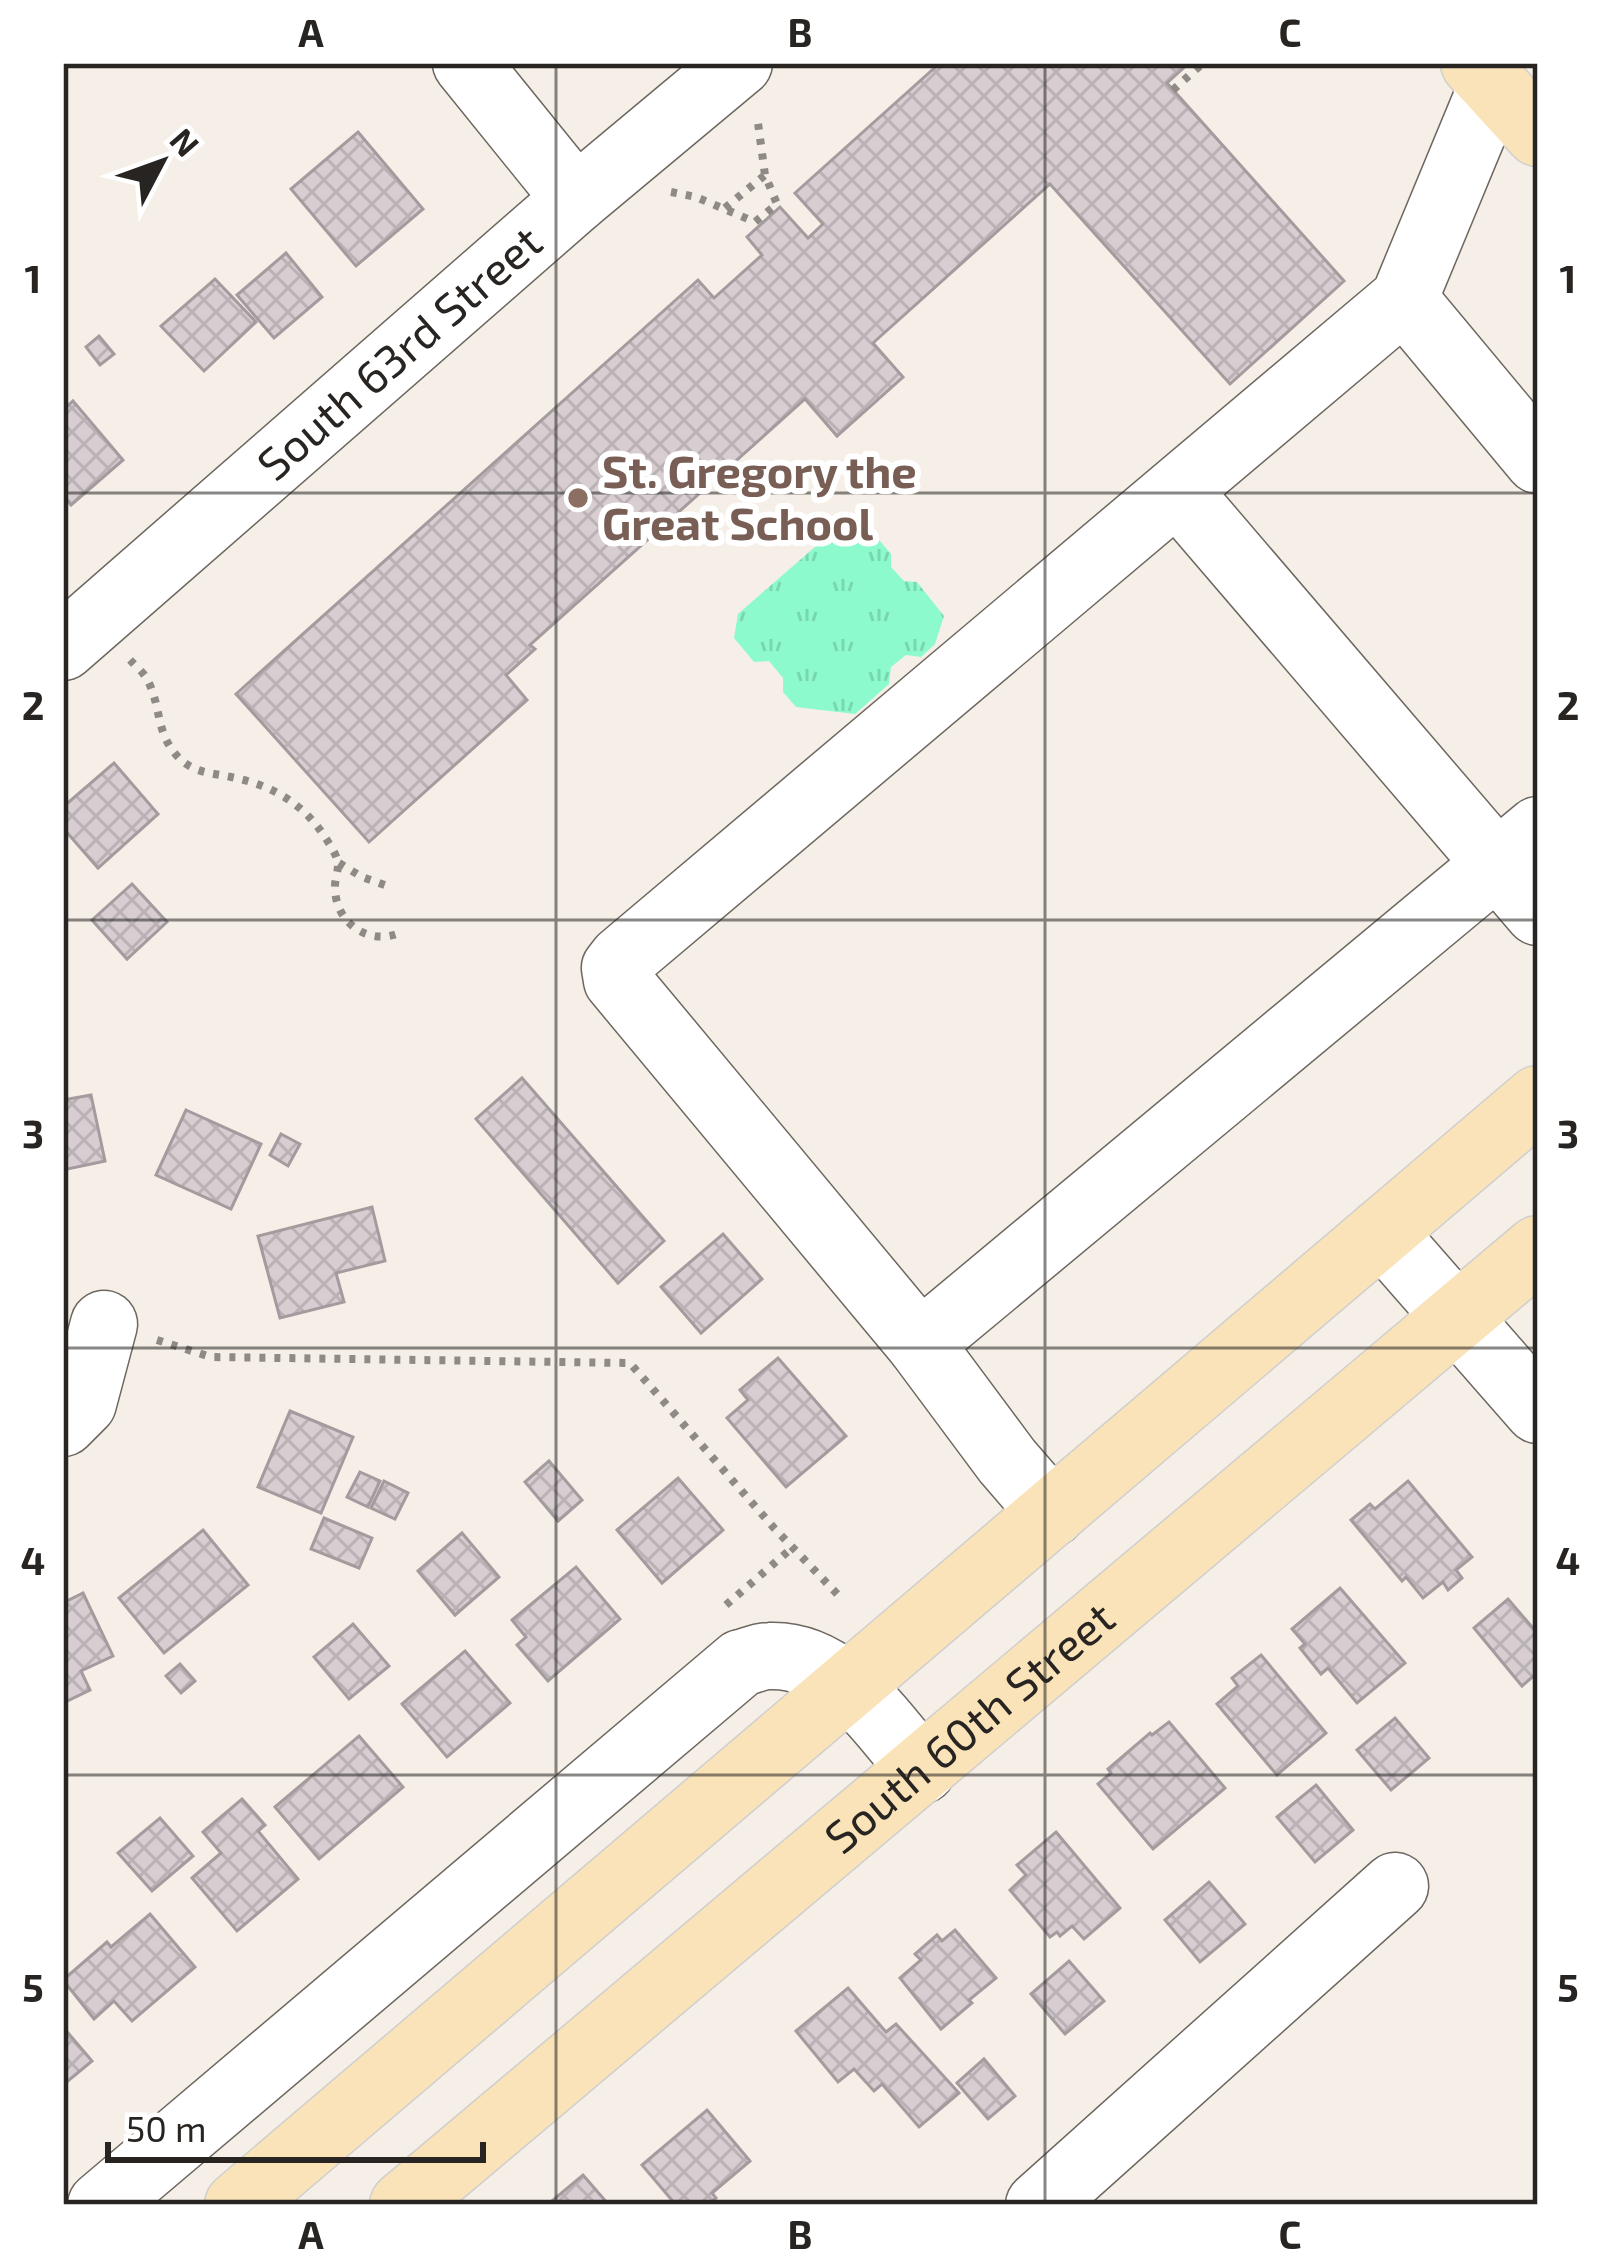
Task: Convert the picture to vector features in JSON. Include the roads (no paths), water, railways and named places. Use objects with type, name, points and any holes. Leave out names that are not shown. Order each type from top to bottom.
[{"type":"main road","points":[[238,2205],[1538,1099]]},
{"type":"main road","name":"South 60th Street","points":[[403,2205],[1538,1249]]},
{"type":"street","points":[[466,63],[576,199]]},
{"type":"street","name":"South 63rd Street","points":[[94,651],[576,199],[748,89]]},
{"type":"street","points":[[1052,1513],[920,1344],[617,980],[615,968],[1404,299],[1514,103]]},
{"type":"street","points":[[1404,299],[1538,460]]},
{"type":"street","points":[[920,1344],[1524,869],[1178,493]]},
{"type":"street","points":[[1382,1232],[1538,1410]]},
{"type":"street","points":[[63,1423],[83,1403],[104,1324]]},
{"type":"street","points":[[101,2205],[741,1664],[766,1655],[808,1661],[848,1686],[922,1770]]},
{"type":"street","points":[[1039,2205],[1395,1886]]},
{"type":"place","name":"St. Gregory the Great School","points":[[578,498]]}]
